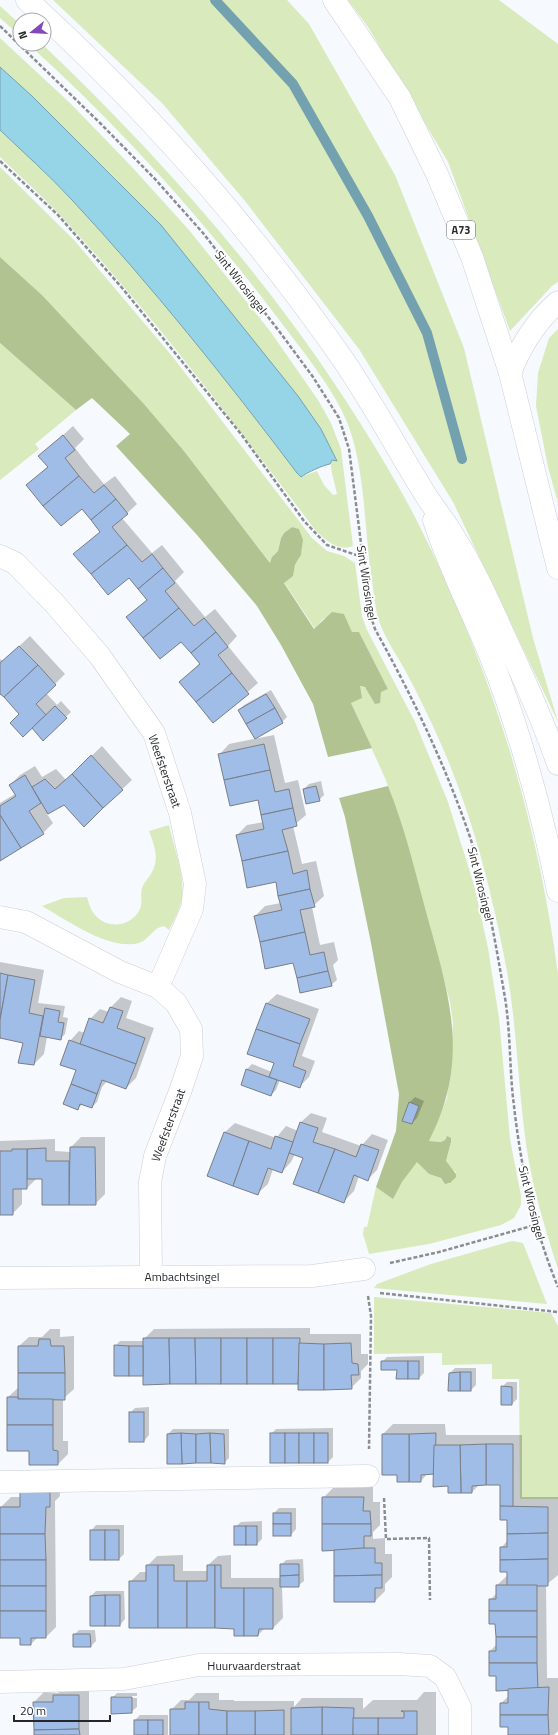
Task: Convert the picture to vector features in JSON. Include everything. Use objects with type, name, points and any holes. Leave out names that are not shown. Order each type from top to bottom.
[{"type":"main road","points":[[27,0],[118,87],[172,144],[236,217],[306,308],[345,363],[382,419],[426,496],[454,537],[493,611],[531,694],[558,764]]},
{"type":"main road","name":"A73","points":[[334,0],[400,98],[437,174],[472,257],[510,372],[558,568]]},
{"type":"main road","points":[[510,372],[517,355],[531,332],[546,312],[558,302]]},
{"type":"main road","points":[[426,496],[441,543],[492,660],[525,755],[541,810],[558,891]]},
{"type":"main road","name":"Weefsterstraat","points":[[0,556],[15,563],[64,614],[99,655],[154,733],[180,814],[195,884],[192,909],[158,987]]},
{"type":"main road","name":"Weefsterstraat","points":[[0,917],[26,922],[120,972],[158,987],[176,1003],[191,1029],[192,1056],[155,1156],[150,1182],[151,1276]]},
{"type":"main road","name":"Ambachtsingel","points":[[0,1278],[312,1276],[364,1269]]},
{"type":"main road","points":[[0,1482],[368,1476]]},
{"type":"main road","name":"Huurvaarderstraat","points":[[0,1682],[124,1679],[199,1665],[399,1664],[430,1666],[445,1677],[460,1707],[460,1735]]},
{"type":"path","name":"Sint Wirosingel","points":[[0,26],[100,122],[155,179],[203,233],[313,378],[339,418],[349,449],[370,614],[375,629],[425,724],[448,777],[470,838],[486,899],[505,994],[514,1104],[521,1159],[535,1225],[558,1287]]},
{"type":"path","points":[[0,161],[58,215],[123,289],[241,434],[312,530],[327,545],[362,557]]},
{"type":"path","points":[[535,1225],[439,1252],[364,1269],[368,1292],[558,1312]]},
{"type":"green space","points":[[53,0],[287,0],[309,24],[395,175],[464,348],[533,638],[558,722],[453,502],[359,349],[245,201],[162,103]]},
{"type":"green space","points":[[348,0],[499,0],[558,44],[558,282],[552,286],[510,331],[448,162],[368,27]]},
{"type":"green space","points":[[0,6],[12,17],[12,29],[0,18]]},
{"type":"green space","points":[[0,38],[12,49],[12,52],[15,52],[70,103],[131,166],[189,230],[270,331],[318,400],[331,423],[341,449],[353,546],[337,546],[316,531],[197,376],[104,263],[63,218],[0,157],[0,130],[63,191],[160,299],[216,368],[297,473],[303,476],[317,471],[324,485],[333,495],[337,494],[331,464],[331,461],[336,460],[321,429],[298,396],[118,181],[32,96],[0,67]]},
{"type":"green space","points":[[37,52],[50,52],[135,136],[222,234],[303,338],[375,447],[413,513],[444,577],[467,631],[507,742],[523,799],[549,915],[558,974],[558,1269],[542,1217],[529,1164],[508,977],[499,929],[486,875],[462,796],[452,770],[419,697],[387,640],[379,621],[369,561],[359,467],[350,430],[345,417],[321,376],[254,287],[224,250],[163,178],[63,76]]},
{"type":"green space","points":[[0,167],[74,240],[172,356],[312,538],[327,551],[344,556],[355,563],[362,616],[367,630],[415,722],[448,802],[474,885],[488,948],[499,1018],[510,1139],[521,1196],[521,1205],[514,1218],[501,1225],[429,1244],[369,1254],[363,1234],[364,1227],[367,1227],[376,1187],[393,1198],[417,1161],[429,1174],[441,1178],[449,1184],[456,1175],[456,1172],[450,1168],[446,1161],[451,1142],[446,1137],[445,1140],[441,1142],[429,1141],[447,1098],[453,1023],[450,1002],[399,816],[385,778],[351,703],[360,686],[381,692],[388,689],[359,632],[352,632],[344,614],[323,619],[315,629],[284,582],[294,571],[301,554],[302,543],[299,529],[292,527],[284,533],[281,538],[278,551],[274,555],[271,564],[184,451],[144,404],[42,295],[0,257]]},
{"type":"green space","points":[[0,257],[42,295],[144,404],[184,451],[270,563],[272,557],[278,551],[281,538],[284,533],[292,527],[299,529],[303,540],[301,555],[295,565],[293,576],[284,583],[314,629],[332,612],[344,614],[352,632],[359,632],[388,689],[381,692],[380,703],[375,704],[365,687],[360,686],[362,698],[351,703],[372,748],[328,757],[313,704],[281,645],[257,606],[197,535],[116,446],[130,434],[92,398],[76,410],[0,343]]},
{"type":"green space","points":[[558,329],[558,503],[548,467],[536,406],[538,373],[549,338]]},
{"type":"green space","points":[[0,343],[76,410],[35,444],[39,449],[0,480]]},
{"type":"green space","points":[[388,786],[404,831],[434,939],[448,996],[452,1024],[453,1053],[450,1081],[442,1110],[429,1141],[441,1142],[445,1140],[447,1136],[451,1138],[446,1161],[456,1174],[456,1177],[450,1183],[445,1184],[441,1178],[429,1174],[417,1162],[402,1182],[393,1199],[376,1187],[396,1131],[399,1094],[371,943],[345,817],[339,798]],"holes":[[[409,1102],[419,1106],[412,1124],[403,1120]]]},
{"type":"green space","points":[[169,825],[181,871],[183,889],[180,907],[169,930],[164,926],[160,927],[139,943],[115,943],[89,933],[42,906],[64,898],[87,897],[89,905],[96,916],[107,923],[120,924],[132,919],[140,909],[142,888],[152,872],[156,862],[153,841],[149,831]]},
{"type":"green space","points":[[512,1241],[523,1243],[547,1304],[374,1288],[377,1284],[431,1264]]},
{"type":"green space","points":[[374,1297],[551,1313],[558,1326],[558,1499],[520,1499],[519,1379],[492,1379],[492,1364],[442,1365],[442,1353],[374,1354]]},
{"type":"water","points":[[0,67],[32,96],[161,225],[298,396],[321,429],[337,461],[332,460],[330,464],[315,469],[301,477],[160,299],[63,191],[0,130]]},
{"type":"building","points":[[63,435],[75,450],[65,458],[79,476],[43,506],[26,485],[48,467],[38,456]]},
{"type":"building","points":[[79,476],[94,493],[104,485],[116,499],[91,520],[82,509],[61,526],[43,506]]},
{"type":"building","points":[[116,499],[128,514],[112,527],[127,545],[91,574],[73,554],[100,532],[91,520]]},
{"type":"building","points":[[127,545],[142,562],[152,554],[163,568],[138,589],[129,578],[108,595],[91,574]]},
{"type":"building","points":[[163,568],[175,583],[165,591],[179,608],[143,638],[126,617],[147,600],[138,589]]},
{"type":"building","points":[[179,608],[194,626],[204,618],[216,632],[191,653],[181,642],[160,659],[143,638]]},
{"type":"building","points":[[216,632],[228,647],[218,655],[232,673],[196,702],[179,682],[200,664],[191,653]]},
{"type":"building","points":[[19,646],[38,665],[4,697],[0,694],[0,663]]},
{"type":"building","points":[[38,665],[56,685],[36,704],[46,715],[23,737],[10,723],[19,714],[4,697]]},
{"type":"building","points":[[232,673],[249,694],[213,723],[196,702]]},
{"type":"building","points":[[266,694],[275,708],[246,724],[238,710]]},
{"type":"building","points":[[55,706],[67,718],[43,741],[32,728]]},
{"type":"building","points":[[275,708],[283,723],[255,739],[246,724]]},
{"type":"building","points":[[264,744],[270,770],[224,780],[218,754]]},
{"type":"building","points":[[91,755],[123,790],[103,808],[72,774]]},
{"type":"building","points":[[270,770],[275,792],[289,789],[293,808],[261,815],[258,800],[230,806],[224,780]]},
{"type":"building","points":[[72,774],[103,808],[84,827],[64,805],[48,814],[32,787],[45,779],[55,789]]},
{"type":"building","points":[[25,775],[41,803],[29,811],[44,834],[21,848],[0,815],[0,806],[16,796],[9,785]]},
{"type":"building","points":[[316,786],[320,801],[306,804],[303,789]]},
{"type":"building","points":[[293,808],[297,826],[282,830],[288,851],[242,861],[236,835],[264,829],[261,815]]},
{"type":"building","points":[[0,815],[21,848],[0,861]]},
{"type":"building","points":[[288,851],[293,874],[307,870],[310,889],[278,896],[276,882],[247,888],[242,861]]},
{"type":"building","points":[[310,889],[315,907],[300,910],[305,932],[260,942],[254,916],[282,910],[278,896]]},
{"type":"building","points":[[305,932],[310,955],[324,952],[328,971],[297,978],[293,963],[265,969],[260,942]]},
{"type":"building","points":[[328,971],[332,986],[300,993],[297,978]]},
{"type":"building","points":[[0,973],[8,975],[0,1020]]},
{"type":"building","points":[[8,975],[35,980],[29,1013],[43,1016],[34,1065],[18,1063],[23,1043],[0,1038],[0,1020]]},
{"type":"building","points":[[266,1003],[310,1019],[300,1044],[256,1029]]},
{"type":"building","points":[[110,1007],[123,1011],[117,1028],[145,1038],[136,1064],[80,1044],[89,1018],[103,1023]]},
{"type":"building","points":[[45,1008],[60,1011],[58,1022],[64,1023],[61,1040],[40,1036]]},
{"type":"building","points":[[256,1029],[300,1044],[293,1066],[306,1071],[300,1088],[269,1077],[274,1063],[247,1054]]},
{"type":"building","points":[[69,1040],[136,1064],[126,1089],[102,1080],[97,1094],[71,1084],[76,1070],[60,1065]]},
{"type":"building","points":[[246,1069],[277,1080],[271,1096],[241,1085]]},
{"type":"building","points":[[71,1084],[97,1094],[92,1108],[80,1104],[78,1110],[63,1104]]},
{"type":"building","points":[[409,1102],[419,1106],[412,1124],[402,1121]]},
{"type":"building","points":[[300,1122],[318,1128],[313,1142],[335,1149],[318,1193],[293,1184],[303,1158],[289,1153]]},
{"type":"building","points":[[224,1132],[249,1141],[233,1186],[207,1176]]},
{"type":"building","points":[[275,1136],[293,1142],[282,1173],[268,1168],[258,1195],[233,1186],[249,1141],[271,1149]]},
{"type":"building","points":[[361,1144],[379,1150],[368,1181],[354,1175],[344,1203],[318,1193],[335,1149],[356,1157]]},
{"type":"building","points":[[70,1147],[95,1147],[96,1205],[69,1205]]},
{"type":"building","points":[[46,1148],[46,1161],[69,1161],[69,1205],[42,1205],[42,1179],[27,1179],[27,1149]]},
{"type":"building","points":[[12,1149],[27,1149],[27,1189],[13,1189],[13,1215],[0,1215],[0,1151],[12,1151]]},
{"type":"building","points":[[143,1338],[169,1338],[170,1384],[143,1385]]},
{"type":"building","points":[[169,1338],[195,1338],[196,1384],[170,1384]]},
{"type":"building","points":[[195,1338],[221,1338],[221,1384],[196,1384]]},
{"type":"building","points":[[221,1338],[247,1338],[247,1384],[221,1384]]},
{"type":"building","points":[[247,1338],[273,1338],[273,1384],[247,1384]]},
{"type":"building","points":[[273,1338],[300,1338],[298,1384],[273,1384]]},
{"type":"building","points":[[39,1339],[50,1339],[51,1346],[64,1346],[65,1373],[18,1373],[18,1346],[38,1346]]},
{"type":"building","points":[[299,1343],[324,1344],[324,1390],[298,1390]]},
{"type":"building","points":[[351,1343],[352,1363],[358,1364],[359,1375],[351,1375],[352,1389],[324,1390],[324,1344]]},
{"type":"building","points":[[114,1345],[129,1346],[129,1376],[114,1376]]},
{"type":"building","points":[[129,1346],[143,1346],[143,1376],[129,1376]]},
{"type":"building","points":[[381,1361],[408,1361],[408,1379],[396,1379],[397,1370],[381,1370]]},
{"type":"building","points":[[408,1361],[419,1361],[419,1379],[408,1379]]},
{"type":"building","points":[[460,1372],[471,1372],[471,1391],[460,1391]]},
{"type":"building","points":[[460,1372],[460,1391],[448,1391],[449,1373]]},
{"type":"building","points":[[18,1373],[65,1373],[65,1400],[18,1399]]},
{"type":"building","points":[[501,1386],[512,1387],[512,1405],[501,1405]]},
{"type":"building","points":[[7,1397],[18,1397],[18,1399],[53,1399],[53,1425],[7,1425]]},
{"type":"building","points":[[129,1412],[144,1412],[144,1442],[129,1442]]},
{"type":"building","points":[[7,1425],[53,1425],[53,1450],[58,1451],[58,1465],[29,1465],[29,1451],[7,1451]]},
{"type":"building","points":[[181,1433],[196,1434],[196,1463],[182,1464]]},
{"type":"building","points":[[181,1433],[182,1464],[167,1464],[167,1434]]},
{"type":"building","points":[[210,1433],[211,1463],[196,1463],[196,1434]]},
{"type":"building","points":[[210,1433],[224,1434],[225,1464],[211,1463]]},
{"type":"building","points":[[270,1433],[285,1433],[285,1463],[270,1463]]},
{"type":"building","points":[[285,1433],[299,1433],[299,1463],[285,1463]]},
{"type":"building","points":[[299,1433],[314,1433],[314,1463],[299,1463]]},
{"type":"building","points":[[314,1433],[328,1433],[328,1463],[314,1463]]},
{"type":"building","points":[[436,1433],[435,1474],[421,1475],[421,1482],[409,1482],[409,1434]]},
{"type":"building","points":[[382,1434],[409,1434],[409,1482],[397,1482],[397,1475],[382,1475]]},
{"type":"building","points":[[486,1444],[513,1444],[513,1507],[500,1506],[500,1485],[486,1485]]},
{"type":"building","points":[[486,1444],[486,1485],[472,1486],[472,1493],[461,1493],[460,1445]]},
{"type":"building","points":[[434,1445],[460,1445],[461,1493],[448,1493],[448,1486],[433,1487]]},
{"type":"building","points":[[20,1492],[50,1492],[50,1507],[46,1507],[45,1534],[0,1534],[0,1507],[20,1507]]},
{"type":"building","points":[[322,1497],[364,1497],[363,1511],[370,1511],[371,1524],[322,1524]]},
{"type":"building","points":[[500,1506],[548,1507],[548,1533],[507,1534],[507,1520],[500,1520]]},
{"type":"building","points":[[273,1513],[291,1513],[291,1524],[273,1524]]},
{"type":"building","points":[[273,1524],[291,1524],[291,1536],[273,1536]]},
{"type":"building","points":[[322,1524],[371,1524],[371,1536],[364,1536],[364,1549],[322,1551]]},
{"type":"building","points":[[234,1526],[246,1526],[246,1545],[234,1545]]},
{"type":"building","points":[[246,1526],[257,1526],[257,1545],[246,1545]]},
{"type":"building","points":[[90,1530],[105,1530],[105,1560],[90,1560]]},
{"type":"building","points":[[105,1530],[119,1530],[119,1560],[105,1560]]},
{"type":"building","points":[[548,1533],[548,1559],[500,1560],[500,1547],[507,1547],[507,1534]]},
{"type":"building","points":[[0,1534],[45,1534],[46,1560],[0,1560]]},
{"type":"building","points":[[375,1548],[375,1563],[382,1563],[382,1575],[334,1576],[334,1550]]},
{"type":"building","points":[[548,1559],[548,1586],[507,1586],[507,1572],[500,1572],[500,1560]]},
{"type":"building","points":[[0,1560],[46,1560],[46,1586],[0,1586]]},
{"type":"building","points":[[280,1564],[299,1564],[299,1575],[280,1576]]},
{"type":"building","points":[[146,1565],[158,1565],[158,1628],[129,1628],[129,1581],[146,1581]]},
{"type":"building","points":[[158,1565],[174,1565],[174,1581],[187,1581],[187,1628],[158,1628]]},
{"type":"building","points":[[207,1565],[215,1565],[215,1628],[187,1628],[187,1581],[207,1581]]},
{"type":"building","points":[[215,1565],[221,1565],[221,1588],[244,1588],[244,1636],[234,1636],[234,1629],[215,1628]]},
{"type":"building","points":[[299,1575],[299,1587],[280,1587],[280,1576]]},
{"type":"building","points":[[382,1575],[382,1588],[375,1588],[375,1602],[334,1602],[334,1576]]},
{"type":"building","points":[[496,1585],[537,1585],[537,1611],[489,1611],[489,1599],[496,1599]]},
{"type":"building","points":[[0,1586],[46,1586],[46,1611],[0,1611]]},
{"type":"building","points":[[244,1588],[273,1588],[273,1629],[259,1629],[258,1636],[244,1636]]},
{"type":"building","points":[[105,1595],[120,1595],[120,1626],[105,1626]]},
{"type":"building","points":[[105,1595],[105,1626],[90,1626],[90,1596]]},
{"type":"building","points":[[0,1611],[46,1611],[46,1638],[31,1638],[31,1645],[20,1645],[20,1638],[0,1638]]},
{"type":"building","points":[[489,1611],[537,1611],[537,1637],[496,1637],[495,1624],[489,1624]]},
{"type":"building","points":[[73,1634],[90,1634],[91,1647],[73,1647]]},
{"type":"building","points":[[496,1637],[537,1637],[537,1663],[489,1663],[489,1651],[496,1651]]},
{"type":"building","points":[[489,1663],[537,1663],[538,1689],[496,1691],[496,1676],[489,1676]]},
{"type":"building","points":[[549,1687],[548,1715],[500,1715],[500,1703],[508,1703],[508,1689]]},
{"type":"building","points":[[53,1695],[79,1695],[79,1729],[34,1730],[33,1702],[53,1702]]},
{"type":"building","points":[[111,1697],[132,1697],[132,1713],[111,1714]]},
{"type":"building","points":[[185,1702],[199,1702],[199,1735],[170,1735],[170,1709],[185,1709]]},
{"type":"building","points":[[199,1702],[209,1702],[209,1709],[227,1711],[227,1735],[199,1735]]},
{"type":"building","points":[[322,1707],[354,1708],[353,1735],[322,1735]]},
{"type":"building","points":[[322,1707],[322,1735],[291,1735],[291,1708]]},
{"type":"building","points":[[284,1710],[284,1735],[255,1735],[255,1711]]},
{"type":"building","points":[[227,1711],[255,1711],[255,1735],[227,1735]]},
{"type":"building","points":[[401,1711],[417,1711],[417,1735],[378,1735],[378,1718],[404,1718],[404,1712]]},
{"type":"building","points":[[500,1715],[548,1715],[549,1735],[508,1735],[508,1727],[500,1727]]},
{"type":"building","points":[[353,1718],[378,1718],[378,1735],[353,1735]]},
{"type":"building","points":[[134,1720],[148,1720],[148,1735],[134,1735]]},
{"type":"building","points":[[148,1720],[163,1720],[163,1735],[148,1735]]},
{"type":"building","points":[[79,1729],[80,1735],[34,1735],[34,1730]]},
{"type":"waterway","points":[[215,0],[293,84],[368,216],[427,333],[462,459]]}]
